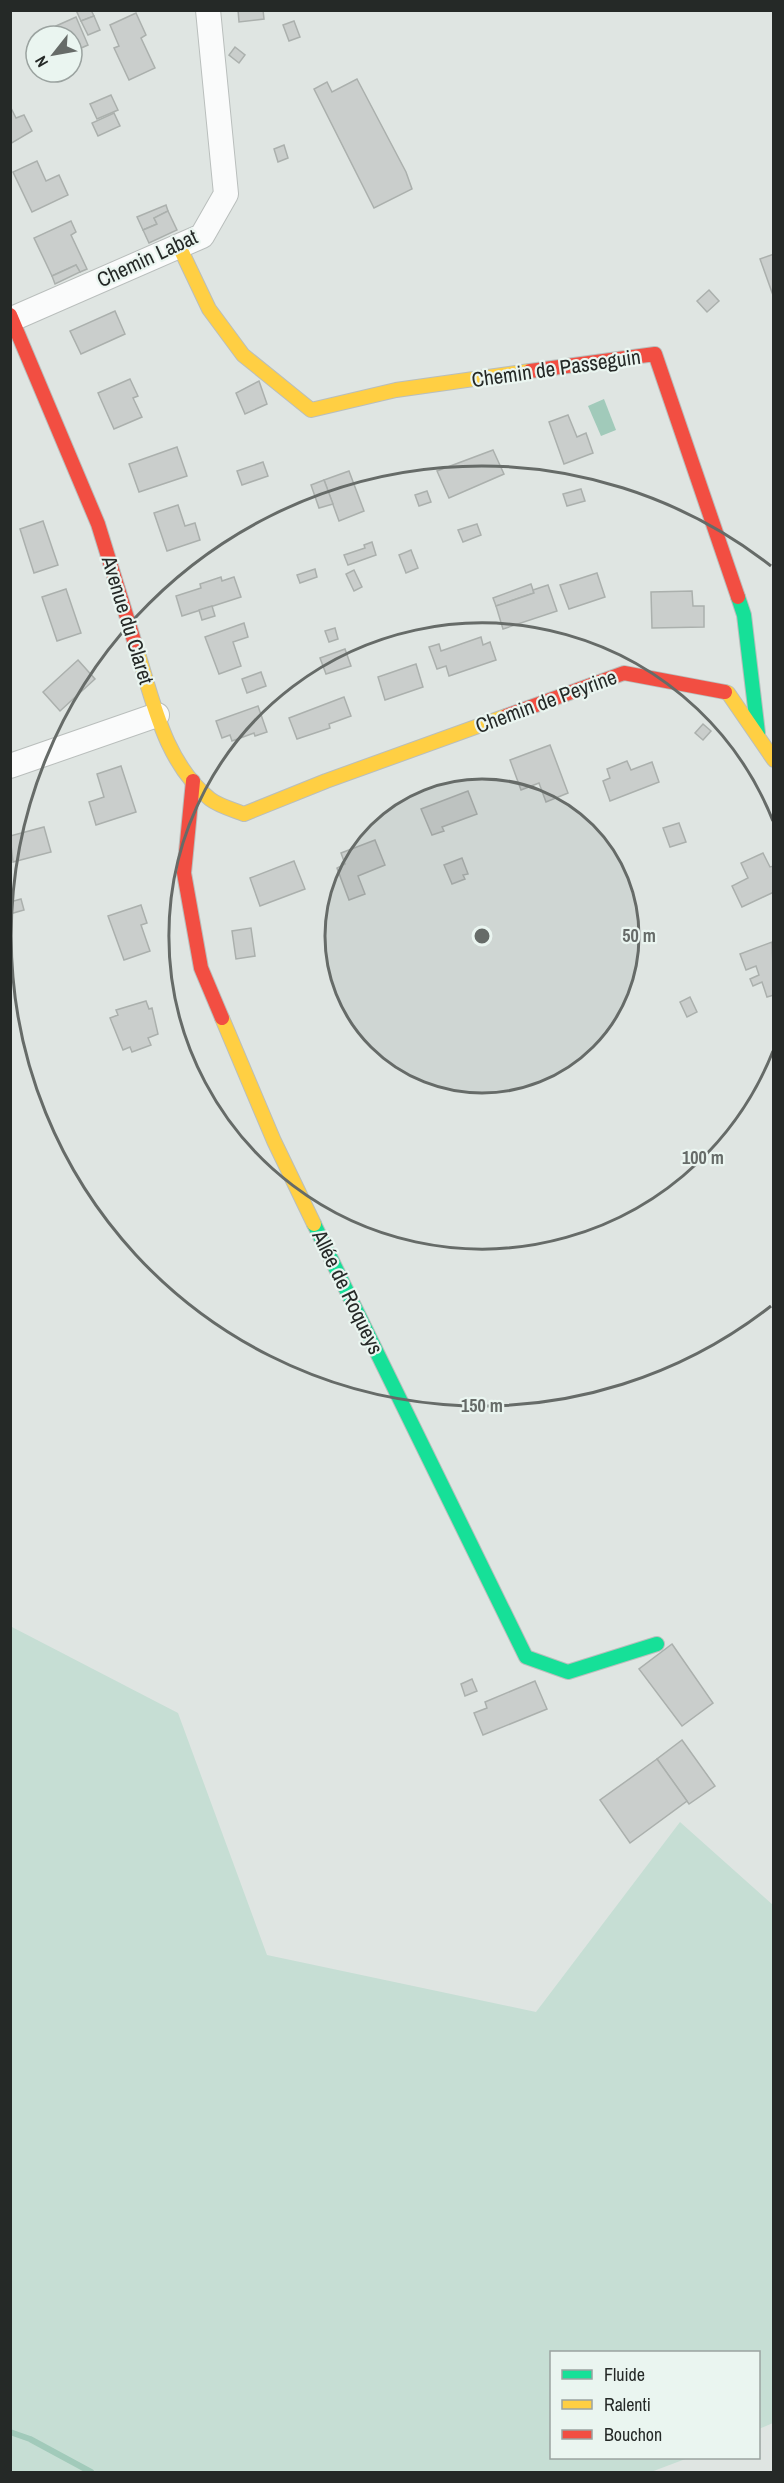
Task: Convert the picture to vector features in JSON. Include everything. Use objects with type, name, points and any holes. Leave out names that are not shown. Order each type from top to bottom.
[{"type":"street","name":"Chemin Labat","points":[[11,317],[202,236],[226,194],[208,10]]},
{"type":"street","name":"Chemin de Passeguin","points":[[179,246],[209,309],[243,355],[311,410],[396,390],[655,354],[744,615],[759,738]]},
{"type":"street","name":"Avenue du Claret","points":[[11,317],[98,524],[157,715],[176,762],[211,800],[244,814],[326,781]]},
{"type":"street","name":"Chemin de Peyrine","points":[[326,781],[624,673],[728,693],[774,760]]},
{"type":"street","points":[[10,766],[157,715]]},
{"type":"street","name":"Allée de Roqueys","points":[[193,781],[184,873],[201,968],[274,1141],[526,1657],[568,1672],[657,1644]]},
{"type":"shaded area","points":[[604,399],[616,430],[601,436],[588,406]]},
{"type":"shaded area","points":[[10,1626],[178,1713],[267,1955],[536,2012],[680,1822],[773,1905],[773,2423],[760,2429],[760,2351],[550,2351],[550,2459],[685,2459],[651,2472],[11,2472]]},
{"type":"building","points":[[76,10],[91,10],[94,16],[81,21]]},
{"type":"building","points":[[238,10],[263,10],[264,19],[239,22]]},
{"type":"building","points":[[136,13],[146,35],[141,38],[155,68],[129,80],[114,48],[119,46],[110,25]]},
{"type":"building","points":[[94,16],[100,30],[88,35],[81,21]]},
{"type":"building","points":[[76,17],[79,24],[60,24]]},
{"type":"building","points":[[294,21],[300,37],[289,41],[283,25]]},
{"type":"building","points":[[235,47],[245,55],[239,63],[229,55]]},
{"type":"building","points":[[357,79],[406,172],[412,189],[374,208],[314,89],[327,82],[332,92]]},
{"type":"building","points":[[111,95],[118,110],[97,119],[90,104]]},
{"type":"building","points":[[10,106],[16,118],[24,115],[32,131],[10,144]]},
{"type":"building","points":[[114,113],[120,126],[98,136],[92,123]]},
{"type":"building","points":[[284,145],[288,158],[278,162],[274,149]]},
{"type":"building","points":[[37,161],[46,181],[59,175],[68,195],[32,212],[13,172]]},
{"type":"building","points":[[166,205],[168,211],[154,218],[157,224],[143,230],[137,217]]},
{"type":"building","points":[[168,211],[177,230],[149,243],[143,230],[157,224],[154,218]]},
{"type":"building","points":[[71,221],[76,232],[71,235],[87,269],[80,272],[76,265],[52,276],[34,238]]},
{"type":"building","points":[[774,254],[774,298],[760,259]]},
{"type":"building","points":[[76,265],[80,272],[55,284],[52,276]]},
{"type":"building","points":[[709,290],[719,301],[707,312],[697,301]]},
{"type":"building","points":[[115,311],[125,334],[81,354],[70,331]]},
{"type":"building","points":[[130,379],[138,396],[133,398],[142,417],[114,429],[98,393]]},
{"type":"building","points":[[259,381],[267,404],[245,414],[236,393]]},
{"type":"building","points":[[568,415],[577,437],[586,433],[593,453],[564,464],[549,422]]},
{"type":"building","points":[[177,447],[187,476],[139,492],[129,464]]},
{"type":"building","points":[[493,450],[504,474],[449,498],[437,471]]},
{"type":"building","points":[[263,462],[268,476],[242,485],[237,471]]},
{"type":"building","points":[[349,471],[364,511],[339,521],[324,480]]},
{"type":"building","points":[[324,480],[333,504],[319,508],[311,485]]},
{"type":"building","points":[[581,489],[585,501],[567,506],[563,494]]},
{"type":"building","points":[[427,491],[431,502],[419,506],[415,495]]},
{"type":"building","points":[[178,505],[185,526],[195,523],[200,540],[167,551],[154,513]]},
{"type":"building","points":[[43,521],[58,565],[34,573],[20,529]]},
{"type":"building","points":[[477,524],[481,535],[463,542],[458,530]]},
{"type":"building","points":[[372,542],[376,555],[348,565],[344,555],[365,548],[364,545]]},
{"type":"building","points":[[411,550],[418,568],[406,573],[399,555]]},
{"type":"building","points":[[315,569],[317,577],[300,583],[297,575]]},
{"type":"building","points":[[354,570],[362,587],[354,591],[346,574]]},
{"type":"building","points":[[597,573],[605,597],[569,609],[560,585]]},
{"type":"building","points":[[221,577],[222,581],[234,577],[241,597],[182,616],[176,596],[201,588],[200,584]]},
{"type":"building","points":[[531,584],[534,593],[496,606],[493,598]]},
{"type":"building","points":[[548,585],[557,611],[503,629],[496,606],[534,593],[533,590]]},
{"type":"building","points":[[66,589],[81,633],[57,641],[42,597]]},
{"type":"building","points":[[692,591],[693,606],[704,606],[704,627],[652,628],[651,592]]},
{"type":"building","points":[[212,606],[215,616],[202,620],[199,610]]},
{"type":"building","points":[[244,623],[248,637],[233,642],[241,666],[219,674],[205,637]]},
{"type":"building","points":[[335,628],[338,639],[329,642],[325,631]]},
{"type":"building","points":[[481,637],[483,645],[490,642],[496,660],[449,676],[446,666],[437,669],[429,647],[439,644],[441,651]]},
{"type":"building","points":[[345,649],[351,666],[326,674],[320,658]]},
{"type":"building","points":[[78,660],[95,679],[60,711],[43,692]]},
{"type":"building","points":[[416,664],[423,687],[385,700],[378,677]]},
{"type":"building","points":[[261,672],[266,686],[247,693],[242,679]]},
{"type":"building","points":[[344,697],[351,716],[329,724],[330,728],[297,739],[289,718]]},
{"type":"building","points":[[258,706],[267,732],[255,736],[254,733],[232,741],[230,735],[222,738],[216,721]]},
{"type":"building","points":[[703,724],[711,731],[703,740],[695,733]]},
{"type":"building","points":[[550,745],[568,793],[546,802],[539,783],[521,790],[510,760]]},
{"type":"building","points":[[627,761],[631,770],[652,762],[659,782],[610,801],[603,781],[610,778],[607,769]]},
{"type":"building","points":[[121,766],[136,812],[96,825],[89,802],[104,797],[97,774]]},
{"type":"building","points":[[468,791],[477,814],[442,827],[444,831],[432,835],[421,809]]},
{"type":"building","points":[[679,823],[686,842],[670,847],[663,828]]},
{"type":"building","points":[[44,827],[51,852],[13,862],[10,836]]},
{"type":"building","points":[[375,840],[385,865],[358,876],[365,894],[349,900],[337,868],[345,864],[341,853]]},
{"type":"building","points":[[763,853],[770,867],[774,866],[774,892],[742,907],[732,886],[748,878],[741,863]]},
{"type":"building","points":[[462,858],[468,874],[463,875],[465,879],[452,884],[444,865]]},
{"type":"building","points":[[294,861],[305,889],[260,906],[250,878]]},
{"type":"building","points":[[21,899],[24,910],[10,914],[10,902]]},
{"type":"building","points":[[141,905],[147,923],[141,925],[150,951],[124,960],[108,916]]},
{"type":"building","points":[[251,928],[255,956],[236,959],[232,931]]},
{"type":"building","points":[[772,942],[774,995],[767,997],[762,982],[753,986],[750,979],[759,975],[756,966],[746,970],[740,954]]},
{"type":"building","points":[[690,997],[697,1012],[687,1017],[680,1002]]},
{"type":"building","points":[[146,1001],[149,1009],[152,1008],[158,1034],[148,1038],[151,1045],[132,1052],[130,1047],[123,1050],[110,1018],[118,1015],[116,1010]]},
{"type":"building","points":[[672,1644],[713,1703],[682,1726],[639,1669]]},
{"type":"building","points":[[472,1679],[477,1691],[465,1696],[461,1684]]},
{"type":"building","points":[[535,1681],[547,1709],[483,1735],[474,1713],[487,1708],[485,1702]]},
{"type":"building","points":[[682,1740],[715,1786],[689,1804],[657,1759]]},
{"type":"building","points":[[657,1759],[687,1801],[630,1843],[600,1800]]},
{"type":"waterway","points":[[10,2432],[30,2439],[91,2472]]},
{"type":"traffic: fast","points":[[738,597],[744,615],[758,733]]},
{"type":"traffic: fast","points":[[314,1224],[526,1657],[568,1672],[657,1644]]},
{"type":"traffic: slow","points":[[179,246],[209,309],[243,355],[311,410],[396,390],[530,371]]},
{"type":"traffic: slow","points":[[136,647],[162,729],[181,767],[210,799],[244,814],[326,781],[506,716]]},
{"type":"traffic: slow","points":[[725,692],[728,693],[774,760]]},
{"type":"traffic: slow","points":[[222,1018],[274,1141],[314,1224]]},
{"type":"traffic: jam","points":[[10,315],[98,524],[136,647]]},
{"type":"traffic: jam","points":[[530,371],[655,354],[738,597]]},
{"type":"traffic: jam","points":[[506,716],[624,673],[725,692]]},
{"type":"traffic: jam","points":[[193,781],[184,873],[201,968],[222,1018]]}]
